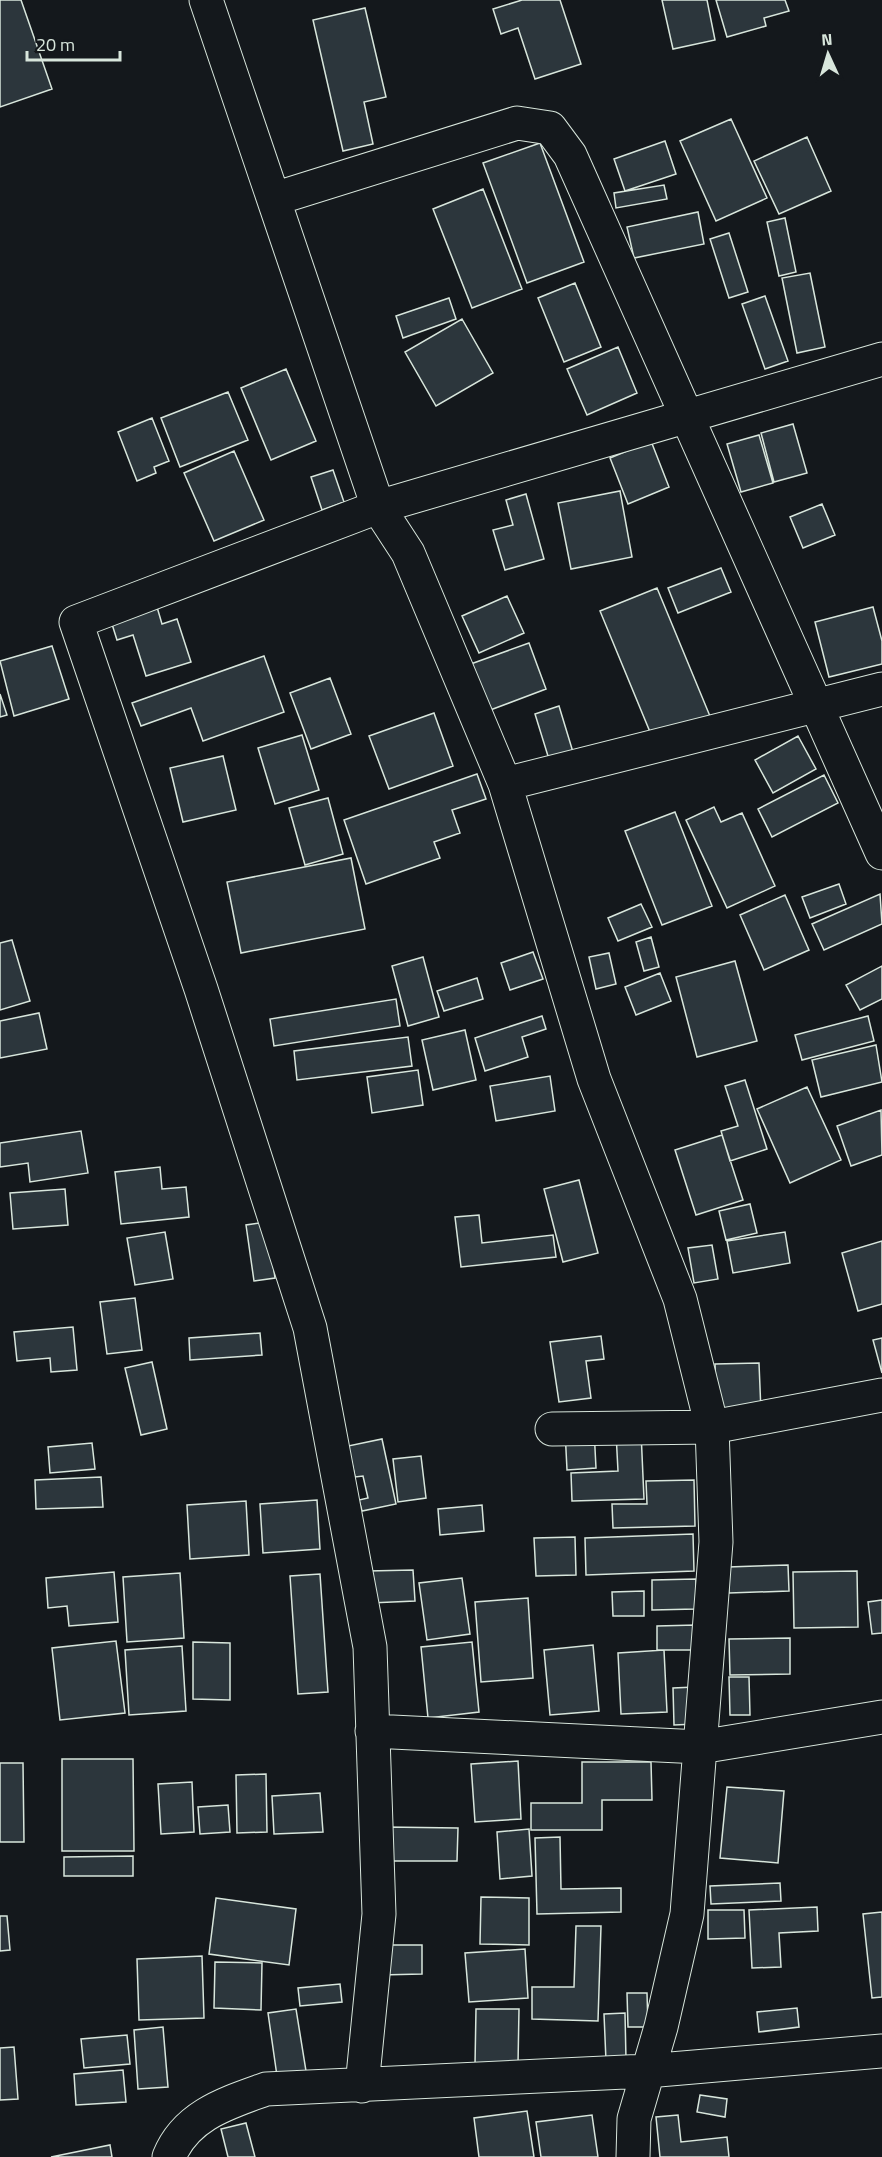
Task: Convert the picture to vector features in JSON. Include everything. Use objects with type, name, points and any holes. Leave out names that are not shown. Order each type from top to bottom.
[{"type":"street","points":[[206,0],[378,507],[408,553],[505,784],[594,1079],[680,1299],[712,1427],[716,1542],[687,1914],[661,2027],[634,2120],[633,2157]]},
{"type":"street","points":[[273,199],[517,123],[550,128],[570,155],[882,853]]},
{"type":"street","points":[[362,2086],[379,1914],[370,1647],[310,1328],[205,1000],[76,622],[378,507],[882,359]]},
{"type":"street","points":[[505,784],[882,689]]},
{"type":"street","points":[[552,1429],[712,1427],[882,1395]]},
{"type":"street","points":[[372,1731],[700,1748],[882,1717]]},
{"type":"street","points":[[169,2157],[175,2142],[211,2109],[266,2089],[647,2071],[882,2051]]},
{"type":"building","points":[[0,0],[21,0],[52,89],[0,107]]},
{"type":"building","points":[[522,0],[560,0],[581,64],[535,79],[518,28],[501,34],[493,9]]},
{"type":"building","points":[[662,0],[707,0],[715,40],[673,49]]},
{"type":"building","points":[[716,0],[785,0],[789,11],[764,18],[766,26],[727,37]]},
{"type":"building","points":[[365,8],[386,97],[364,102],[373,144],[343,151],[313,20]]},
{"type":"building","points":[[731,119],[767,198],[716,221],[680,141]]},
{"type":"building","points":[[807,137],[831,191],[779,214],[754,161]]},
{"type":"building","points":[[665,141],[676,174],[625,191],[614,159]]},
{"type":"building","points":[[540,143],[584,262],[527,283],[483,163]]},
{"type":"building","points":[[664,185],[667,199],[616,208],[614,193]]},
{"type":"building","points":[[483,189],[522,289],[472,308],[433,209]]},
{"type":"building","points":[[698,212],[704,244],[634,258],[627,227]]},
{"type":"building","points":[[785,218],[796,272],[779,276],[767,222]]},
{"type":"building","points":[[729,233],[748,292],[729,298],[710,239]]},
{"type":"building","points":[[810,273],[825,347],[797,353],[782,278]]},
{"type":"building","points":[[575,283],[601,347],[564,362],[538,298]]},
{"type":"building","points":[[765,296],[788,361],[765,369],[742,304]]},
{"type":"building","points":[[449,298],[456,319],[403,338],[396,316]]},
{"type":"building","points":[[462,319],[493,373],[436,406],[405,352]]},
{"type":"building","points":[[618,347],[637,393],[587,415],[567,369]]},
{"type":"building","points":[[286,369],[316,441],[271,460],[241,388]]},
{"type":"building","points":[[228,392],[248,440],[180,467],[161,418]]},
{"type":"building","points":[[152,418],[169,461],[154,467],[156,473],[137,481],[118,432]]},
{"type":"building","points":[[793,424],[807,473],[774,482],[761,433]]},
{"type":"building","points":[[759,435],[773,483],[741,492],[727,444]]},
{"type":"building","points":[[651,441],[669,487],[628,504],[610,458]]},
{"type":"building","points":[[234,451],[264,520],[214,541],[184,473]]},
{"type":"building","points":[[333,470],[344,502],[322,510],[311,477]]},
{"type":"building","points":[[620,491],[632,557],[571,569],[558,503]]},
{"type":"building","points":[[526,494],[544,559],[505,570],[493,530],[513,525],[506,500]]},
{"type":"building","points":[[822,504],[835,535],[803,548],[790,517]]},
{"type":"building","points":[[721,568],[731,592],[678,613],[668,588]]},
{"type":"building","points":[[657,588],[712,721],[655,744],[600,611]]},
{"type":"building","points":[[507,596],[524,633],[479,653],[462,616]]},
{"type":"building","points":[[157,607],[162,624],[177,619],[191,662],[146,676],[133,635],[117,640],[111,621]]},
{"type":"building","points":[[873,607],[882,641],[882,664],[829,677],[815,622]]},
{"type":"building","points":[[529,643],[546,689],[485,712],[468,665]]},
{"type":"building","points":[[52,646],[69,699],[14,716],[0,661]]},
{"type":"building","points":[[264,656],[284,712],[203,741],[191,708],[141,726],[132,703]]},
{"type":"building","points":[[330,678],[351,734],[311,749],[290,693]]},
{"type":"building","points":[[0,694],[7,715],[0,717]]},
{"type":"building","points":[[559,706],[576,762],[552,769],[535,714]]},
{"type":"building","points":[[434,713],[453,766],[389,789],[369,736]]},
{"type":"building","points":[[302,735],[319,790],[275,804],[258,748]]},
{"type":"building","points":[[798,736],[816,769],[773,793],[755,760]]},
{"type":"building","points":[[223,756],[236,810],[183,822],[170,768]]},
{"type":"building","points":[[477,774],[486,799],[452,810],[460,833],[434,842],[440,858],[366,884],[344,820]]},
{"type":"building","points":[[824,775],[838,803],[772,837],[758,809]]},
{"type":"building","points":[[328,798],[343,854],[305,865],[289,808]]},
{"type":"building","points":[[714,807],[721,822],[742,813],[775,886],[727,908],[686,820]]},
{"type":"building","points":[[675,812],[712,906],[662,925],[625,831]]},
{"type":"building","points":[[351,858],[365,929],[241,953],[227,882]]},
{"type":"building","points":[[839,884],[846,904],[810,918],[802,897]]},
{"type":"building","points":[[880,894],[882,924],[824,950],[812,924]]},
{"type":"building","points":[[785,895],[809,950],[764,970],[740,915]]},
{"type":"building","points":[[641,904],[652,927],[618,941],[608,918]]},
{"type":"building","points":[[651,937],[659,967],[644,971],[636,942]]},
{"type":"building","points":[[12,940],[30,1001],[0,1010],[0,943]]},
{"type":"building","points":[[533,952],[543,979],[510,990],[501,963]]},
{"type":"building","points":[[609,953],[616,984],[596,989],[589,957]]},
{"type":"building","points":[[423,957],[439,1017],[408,1026],[392,966]]},
{"type":"building","points":[[735,961],[757,1041],[697,1057],[676,977]]},
{"type":"building","points":[[882,966],[882,999],[860,1010],[846,985]]},
{"type":"building","points":[[660,973],[671,1001],[636,1015],[625,987]]},
{"type":"building","points":[[477,978],[483,999],[444,1011],[437,991]]},
{"type":"building","points":[[396,999],[400,1026],[274,1046],[270,1019]]},
{"type":"building","points":[[39,1013],[47,1049],[0,1058],[0,1021]]},
{"type":"building","points":[[542,1016],[546,1029],[522,1037],[528,1057],[485,1071],[475,1038]]},
{"type":"building","points":[[868,1016],[874,1041],[802,1060],[795,1035]]},
{"type":"building","points":[[465,1030],[476,1080],[433,1090],[422,1040]]},
{"type":"building","points":[[408,1037],[412,1066],[297,1080],[294,1051]]},
{"type":"building","points":[[876,1045],[882,1082],[821,1097],[812,1060]]},
{"type":"building","points":[[418,1070],[423,1105],[372,1113],[367,1077]]},
{"type":"building","points":[[550,1076],[555,1111],[496,1121],[490,1086]]},
{"type":"building","points":[[745,1080],[767,1149],[730,1161],[721,1131],[738,1126],[725,1086]]},
{"type":"building","points":[[807,1087],[841,1160],[790,1183],[757,1109]]},
{"type":"building","points":[[881,1110],[882,1155],[851,1166],[837,1126]]},
{"type":"building","points":[[81,1131],[88,1173],[30,1182],[28,1163],[0,1167],[0,1143]]},
{"type":"building","points":[[722,1135],[743,1200],[696,1215],[675,1150]]},
{"type":"building","points":[[160,1167],[162,1189],[186,1187],[189,1217],[121,1224],[115,1172]]},
{"type":"building","points":[[579,1180],[598,1253],[563,1262],[544,1189]]},
{"type":"building","points":[[65,1189],[68,1225],[13,1229],[10,1193]]},
{"type":"building","points":[[750,1204],[757,1233],[726,1240],[719,1211]]},
{"type":"building","points":[[479,1215],[482,1243],[553,1235],[556,1257],[461,1267],[455,1217]]},
{"type":"building","points":[[267,1222],[275,1278],[254,1281],[246,1225]]},
{"type":"building","points":[[165,1232],[173,1279],[135,1285],[127,1238]]},
{"type":"building","points":[[785,1232],[790,1263],[733,1273],[727,1241]]},
{"type":"building","points":[[882,1241],[882,1304],[858,1311],[842,1253]]},
{"type":"building","points":[[712,1245],[718,1279],[694,1283],[688,1248]]},
{"type":"building","points":[[135,1298],[142,1350],[107,1354],[100,1302]]},
{"type":"building","points":[[73,1327],[77,1370],[51,1372],[50,1358],[17,1361],[14,1332]]},
{"type":"building","points":[[260,1333],[262,1355],[190,1360],[189,1338]]},
{"type":"building","points":[[601,1336],[604,1359],[586,1361],[591,1398],[559,1402],[550,1342]]},
{"type":"building","points":[[882,1338],[882,1373],[873,1340]]},
{"type":"building","points":[[152,1362],[167,1429],[141,1435],[125,1368]]},
{"type":"building","points":[[759,1363],[761,1412],[717,1414],[715,1364]]},
{"type":"building","points":[[594,1429],[596,1468],[567,1470],[565,1430]]},
{"type":"building","points":[[641,1432],[644,1499],[572,1501],[571,1473],[618,1471],[616,1433]]},
{"type":"building","points":[[382,1439],[396,1504],[362,1511],[359,1500],[368,1498],[363,1476],[355,1477],[348,1446]]},
{"type":"building","points":[[92,1443],[95,1469],[50,1473],[48,1447]]},
{"type":"building","points":[[421,1456],[426,1498],[398,1502],[393,1459]]},
{"type":"building","points":[[101,1477],[103,1507],[36,1509],[35,1480]]},
{"type":"building","points":[[694,1480],[695,1526],[613,1528],[612,1504],[647,1504],[646,1481]]},
{"type":"building","points":[[317,1500],[320,1549],[263,1553],[260,1504]]},
{"type":"building","points":[[246,1501],[249,1555],[190,1559],[187,1505]]},
{"type":"building","points":[[482,1505],[484,1531],[440,1535],[438,1509]]},
{"type":"building","points":[[693,1534],[694,1571],[586,1575],[585,1538]]},
{"type":"building","points":[[575,1537],[576,1575],[536,1576],[534,1538]]},
{"type":"building","points":[[788,1565],[789,1591],[729,1593],[728,1567]]},
{"type":"building","points":[[413,1570],[415,1601],[370,1603],[368,1571]]},
{"type":"building","points":[[857,1571],[858,1627],[794,1628],[793,1572]]},
{"type":"building","points":[[114,1572],[118,1622],[69,1626],[67,1606],[48,1608],[46,1578]]},
{"type":"building","points":[[180,1573],[184,1638],[127,1642],[123,1577]]},
{"type":"building","points":[[320,1574],[328,1692],[298,1694],[290,1576]]},
{"type":"building","points":[[462,1578],[470,1634],[427,1640],[419,1583]]},
{"type":"building","points":[[696,1579],[696,1609],[652,1610],[652,1580]]},
{"type":"building","points":[[644,1591],[644,1616],[613,1616],[612,1592]]},
{"type":"building","points":[[528,1598],[533,1678],[481,1682],[475,1602]]},
{"type":"building","points":[[882,1600],[882,1633],[872,1634],[868,1602]]},
{"type":"building","points":[[696,1625],[697,1650],[657,1650],[657,1626]]},
{"type":"building","points":[[790,1638],[790,1674],[730,1675],[729,1639]]},
{"type":"building","points":[[116,1641],[125,1713],[60,1720],[52,1648]]},
{"type":"building","points":[[193,1642],[230,1643],[230,1700],[193,1699]]},
{"type":"building","points":[[472,1642],[479,1712],[428,1718],[421,1647]]},
{"type":"building","points":[[593,1645],[599,1711],[550,1715],[544,1650]]},
{"type":"building","points":[[182,1646],[186,1711],[129,1715],[125,1650]]},
{"type":"building","points":[[664,1650],[667,1712],[621,1714],[618,1653]]},
{"type":"building","points":[[729,1677],[749,1677],[750,1715],[730,1715]]},
{"type":"building","points":[[695,1687],[696,1724],[674,1725],[673,1688]]},
{"type":"building","points":[[62,1759],[133,1759],[134,1851],[62,1851]]},
{"type":"building","points":[[518,1761],[521,1819],[475,1822],[471,1764]]},
{"type":"building","points":[[582,1762],[651,1762],[652,1800],[602,1800],[602,1830],[531,1830],[531,1803],[582,1803]]},
{"type":"building","points":[[0,1763],[23,1763],[24,1842],[0,1842]]},
{"type":"building","points":[[266,1774],[267,1832],[237,1833],[236,1775]]},
{"type":"building","points":[[192,1782],[194,1832],[161,1834],[158,1784]]},
{"type":"building","points":[[727,1787],[784,1791],[778,1863],[720,1858]]},
{"type":"building","points":[[320,1793],[323,1832],[274,1834],[272,1796]]},
{"type":"building","points":[[228,1805],[230,1832],[200,1834],[198,1807]]},
{"type":"building","points":[[385,1827],[458,1828],[457,1861],[384,1861]]},
{"type":"building","points":[[529,1829],[532,1876],[500,1879],[497,1832]]},
{"type":"building","points":[[560,1837],[561,1889],[621,1888],[621,1912],[537,1914],[535,1838]]},
{"type":"building","points":[[133,1856],[133,1876],[64,1876],[64,1857]]},
{"type":"building","points":[[780,1883],[781,1901],[711,1904],[710,1886]]},
{"type":"building","points":[[481,1897],[529,1898],[529,1945],[480,1944]]},
{"type":"building","points":[[216,1898],[296,1909],[289,1965],[209,1954]]},
{"type":"building","points":[[817,1907],[818,1931],[779,1933],[781,1967],[752,1968],[749,1910]]},
{"type":"building","points":[[708,1910],[744,1910],[745,1938],[708,1939]]},
{"type":"building","points":[[882,1912],[882,1997],[872,1998],[863,1914]]},
{"type":"building","points":[[0,1916],[7,1916],[10,1950],[0,1951]]},
{"type":"building","points":[[576,1926],[601,1926],[598,2021],[532,2019],[532,1987],[574,1987]]},
{"type":"building","points":[[380,1945],[422,1945],[422,1974],[380,1975]]},
{"type":"building","points":[[525,1949],[528,1998],[469,2002],[465,1953]]},
{"type":"building","points":[[202,1956],[204,2018],[139,2020],[137,1959]]},
{"type":"building","points":[[215,1962],[262,1963],[261,2010],[214,2008]]},
{"type":"building","points":[[340,1984],[342,2002],[300,2006],[298,1988]]},
{"type":"building","points":[[627,1993],[647,1993],[648,2027],[628,2027]]},
{"type":"building","points":[[797,2008],[799,2027],[759,2032],[757,2012]]},
{"type":"building","points":[[296,2009],[306,2071],[277,2076],[268,2013]]},
{"type":"building","points":[[476,2009],[519,2009],[518,2065],[475,2065]]},
{"type":"building","points":[[625,2013],[626,2060],[606,2061],[604,2014]]},
{"type":"building","points":[[163,2027],[168,2087],[138,2089],[134,2030]]},
{"type":"building","points":[[127,2035],[130,2064],[84,2068],[81,2039]]},
{"type":"building","points":[[14,2047],[18,2099],[0,2100],[0,2048]]},
{"type":"building","points":[[123,2070],[126,2102],[76,2105],[74,2074]]},
{"type":"building","points":[[700,2095],[727,2099],[725,2117],[697,2112]]},
{"type":"building","points":[[527,2111],[534,2157],[479,2157],[474,2118]]},
{"type":"building","points":[[592,2115],[598,2157],[541,2157],[536,2122]]},
{"type":"building","points":[[678,2115],[681,2142],[727,2137],[729,2157],[660,2157],[656,2117]]},
{"type":"building","points":[[246,2123],[255,2157],[228,2157],[221,2129]]},
{"type":"building","points":[[110,2145],[112,2157],[51,2157]]}]
